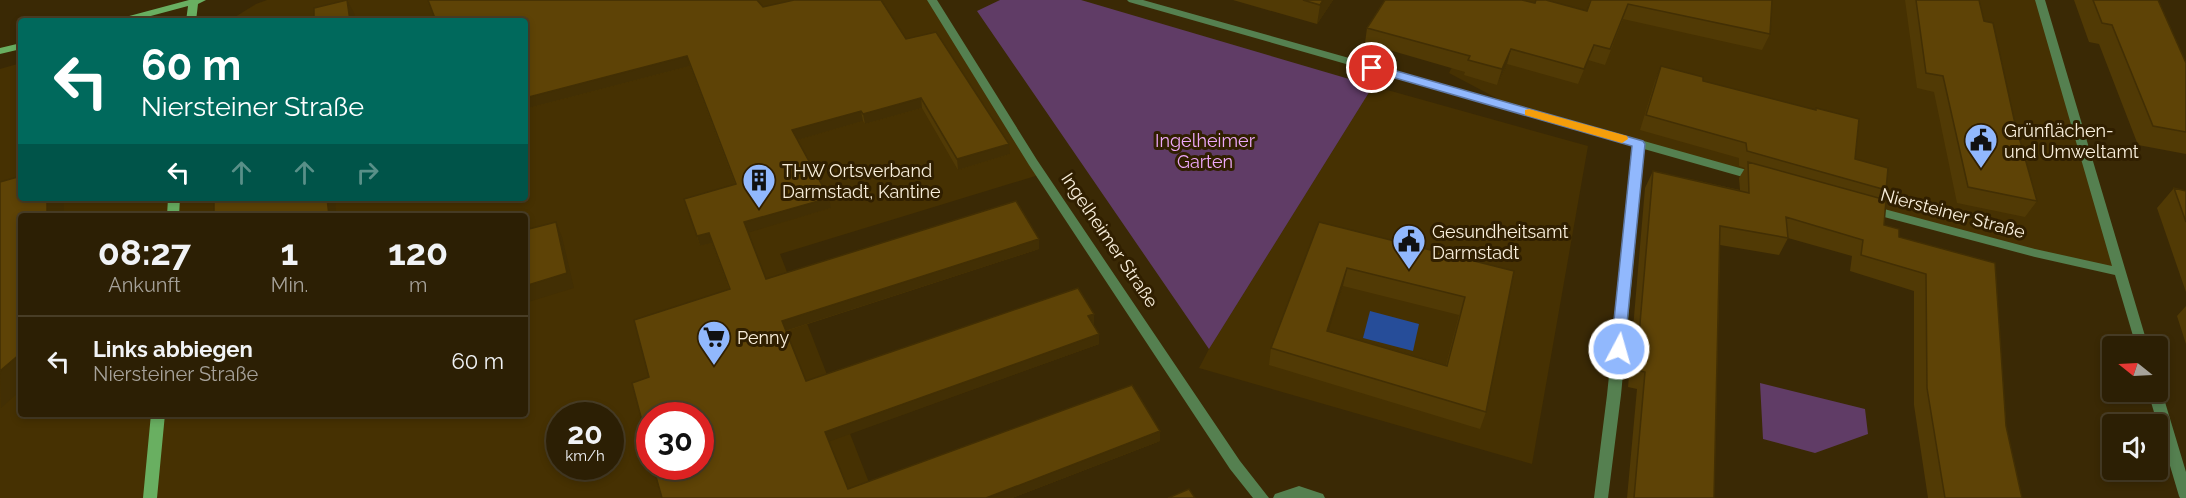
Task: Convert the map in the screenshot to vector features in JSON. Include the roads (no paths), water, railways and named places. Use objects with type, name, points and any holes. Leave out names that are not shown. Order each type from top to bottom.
[{"type":"main road","points":[[132,18],[196,1],[192,18]]},
{"type":"main road","points":[[0,51],[18,47]]},
{"type":"main road","points":[[150,498],[158,417]]},
{"type":"street","name":"Ingelheimer Straße","points":[[932,0],[1033,162],[1235,465],[1262,498]]},
{"type":"street","points":[[1132,0],[1766,180]]},
{"type":"street","points":[[2040,0],[2139,336]]},
{"type":"street","points":[[1601,498],[1614,395],[1639,144]]},
{"type":"street","name":"Niersteiner Straße","points":[[1858,206],[2003,246],[2120,272]]},
{"type":"street","points":[[2158,402],[2186,496]]},
{"type":"street","points":[[1280,498],[1299,492],[1318,498]]},
{"type":"water","points":[[1370,311],[1419,324],[1413,351],[1363,338]]},
{"type":"place","name":"Grünflächen- und Umweltamt","points":[[1981,169]]},
{"type":"place","name":"THW Ortsverband Darmstadt, Kantine","points":[[759,209]]},
{"type":"place","name":"Gesundheitsamt Darmstadt","points":[[1409,270]]},
{"type":"place","name":"Penny","points":[[714,366]]},
{"type":"park label","name":"Ingelheimer Garten","points":[[1205,150]]}]
